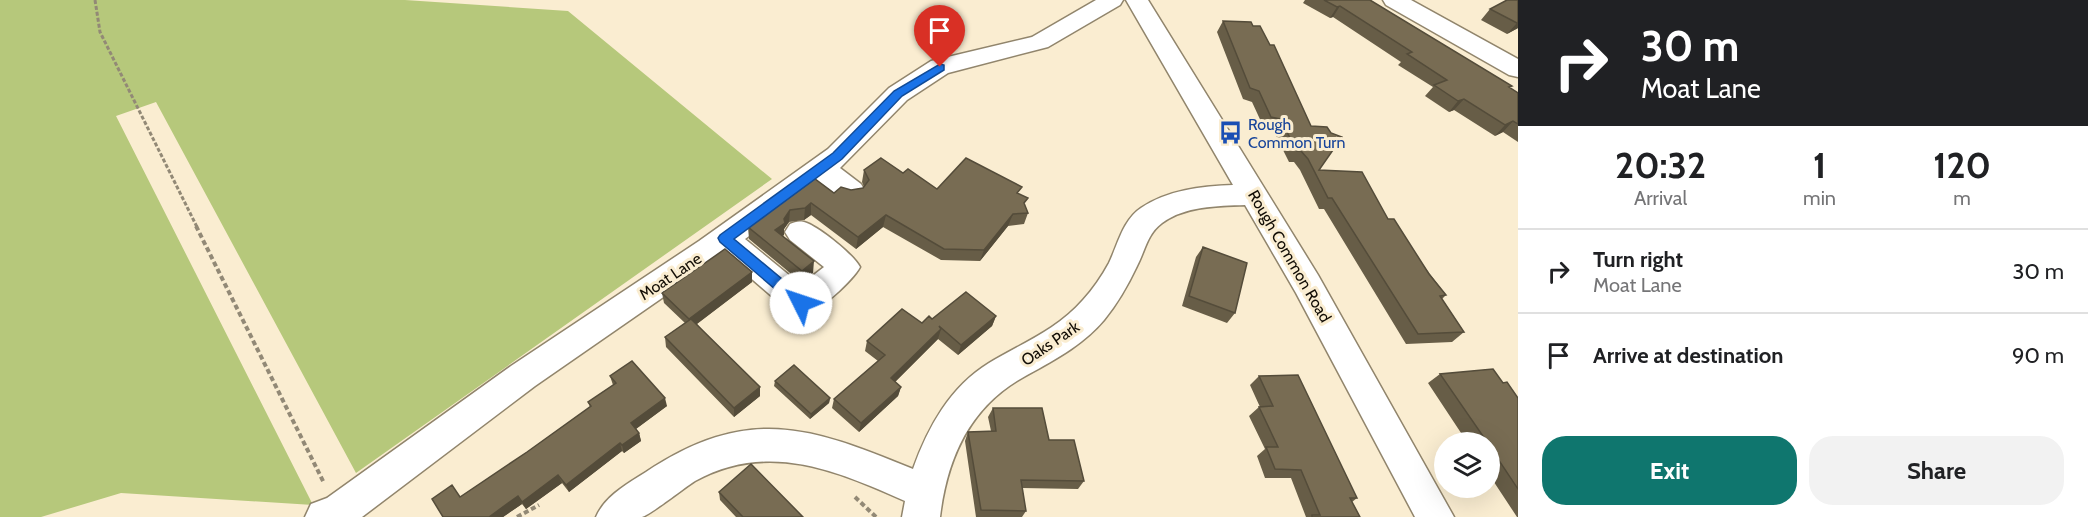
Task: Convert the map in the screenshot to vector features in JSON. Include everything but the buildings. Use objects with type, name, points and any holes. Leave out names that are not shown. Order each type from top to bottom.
[{"type":"street","name":"Moat Lane","points":[[331,515],[523,376],[724,238],[838,156],[898,94],[940,67],[1040,42],[1113,0]]},
{"type":"street","name":"Rough Common Road","points":[[1137,0],[1307,284],[1435,517]]},
{"type":"street","points":[[1394,0],[1518,69]]},
{"type":"street","points":[[820,168],[851,191]]},
{"type":"street","name":"Oaks Park","points":[[615,517],[668,477],[698,462],[728,450],[763,443],[798,448],[874,469],[923,504],[937,452],[974,394],[998,374],[1053,345],[1090,315],[1121,269],[1131,243],[1149,217],[1180,202],[1254,194]]},
{"type":"street","points":[[724,238],[801,303],[845,267],[800,232]]},
{"type":"path","points":[[95,0],[100,32],[331,515]]},
{"type":"path","points":[[517,517],[539,505]]},
{"type":"green space","points":[[0,0],[405,0],[568,11],[772,179],[356,473],[156,102],[116,116],[313,505],[121,493],[41,517],[0,517]]},
{"type":"place","name":"Rough Common Turn","points":[[1230,133]]},
{"type":"route","points":[[801,303],[724,238],[838,156],[898,94],[940,67]]}]
